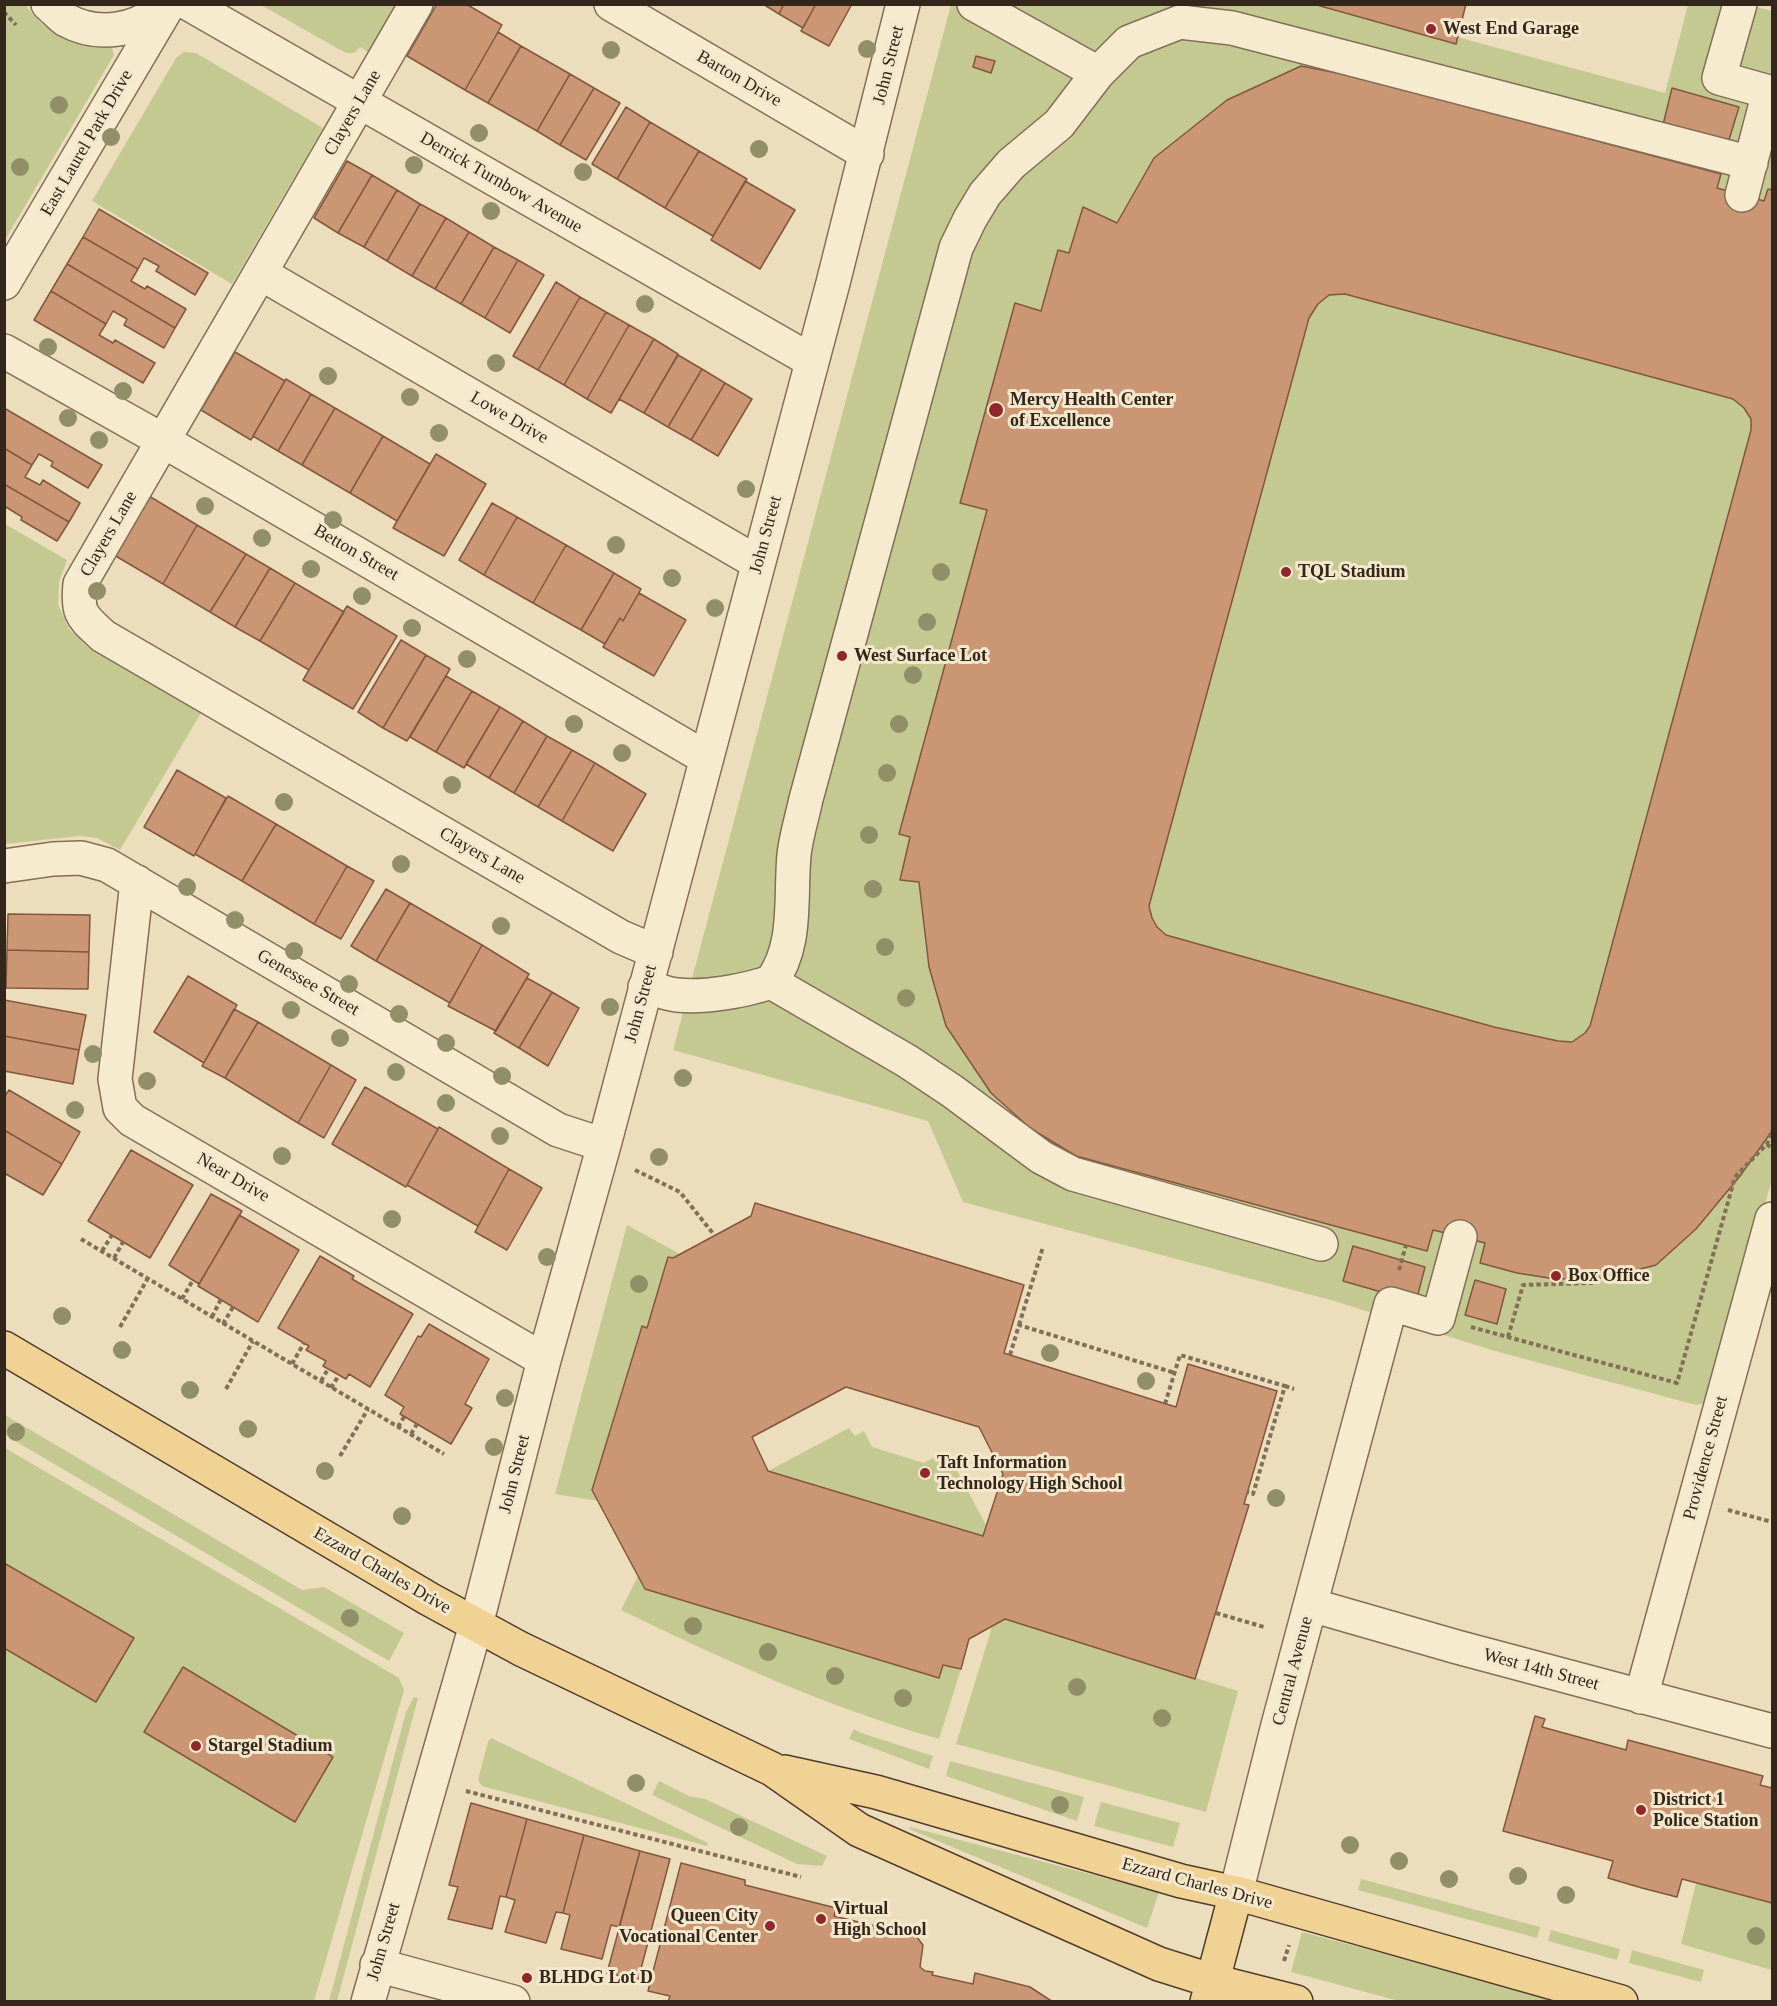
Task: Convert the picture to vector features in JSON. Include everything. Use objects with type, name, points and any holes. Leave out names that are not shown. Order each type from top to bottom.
[{"type":"main road","name":"Ezzard Charles Drive","points":[[4,1348],[476,1625],[521,1649],[772,1769],[859,1830],[1159,1964],[1210,1991],[1296,2001]]},
{"type":"main road","name":"Ezzard Charles Drive","points":[[772,1769],[876,1792],[1181,1881],[1236,1893],[1621,2001]]},
{"type":"main road","name":"Central Avenue","points":[[1210,1991],[1236,1893]]},
{"type":"street","points":[[48,4],[73,22],[89,28],[113,30],[137,25],[168,4]]},
{"type":"street","name":"East Laurel Park Drive","points":[[4,283],[168,4]]},
{"type":"street","name":"Derrick Turnbow Avenue","points":[[189,4],[813,361]]},
{"type":"street","name":"Clayers Lane","points":[[416,4],[80,584],[78,599],[81,616],[103,636],[621,937],[656,952]]},
{"type":"street","name":"Barton Drive","points":[[611,4],[867,154]]},
{"type":"street","name":"John Street","points":[[368,2001],[476,1625],[544,1360],[656,952],[813,361],[903,4]]},
{"type":"street","points":[[974,4],[1098,74]]},
{"type":"street","points":[[1740,4],[1719,78],[1771,92],[1743,195]]},
{"type":"street","points":[[645,987],[677,995],[710,994],[753,988],[771,982],[781,969],[789,937],[794,852],[806,799],[956,248],[970,219],[986,194],[1011,164],[1059,124],[1098,74],[1129,42],[1180,22],[1232,28],[1751,164]]},
{"type":"street","name":"Lowe Drive","points":[[260,273],[758,563]]},
{"type":"street","name":"Betton Street","points":[[4,351],[162,440],[706,758]]},
{"type":"street","name":"Genessee Street","points":[[4,866],[53,859],[81,858],[107,865],[558,1130],[604,1145]]},
{"type":"street","name":"Near Drive","points":[[137,882],[115,1078],[120,1108],[132,1119],[544,1360]]},
{"type":"street","points":[[771,982],[907,1061],[952,1091],[1041,1157],[1073,1174],[1321,1244]]},
{"type":"street","name":"Providence Street","points":[[1641,1697],[1773,1219]]},
{"type":"street","name":"Central Avenue","points":[[1236,1893],[1391,1304],[1438,1317],[1460,1237]]},
{"type":"street","name":"West 14th Street","points":[[1311,1605],[1641,1697],[1773,1731]]},
{"type":"street","points":[[377,1965],[513,2001]]},
{"type":"path","points":[[1593,1283],[1522,1285],[1508,1337],[1677,1383],[1734,1178],[1767,1144],[1773,1130]]},
{"type":"path","points":[[1767,1144],[1773,1149]]},
{"type":"path","points":[[632,1168],[680,1192],[715,1236]]},
{"type":"path","points":[[102,1251],[112,1235]]},
{"type":"path","points":[[81,1239],[444,1454]]},
{"type":"path","points":[[114,1258],[123,1242]]},
{"type":"path","points":[[1010,1355],[1043,1246]]},
{"type":"path","points":[[120,1327],[148,1278]]},
{"type":"path","points":[[182,1299],[193,1280]]},
{"type":"path","points":[[212,1317],[221,1299]]},
{"type":"path","points":[[224,1324],[233,1307]]},
{"type":"path","points":[[1019,1325],[1174,1373]]},
{"type":"path","points":[[226,1389],[253,1341]]},
{"type":"path","points":[[292,1364],[304,1343]]},
{"type":"path","points":[[1165,1404],[1180,1355],[1294,1389]]},
{"type":"path","points":[[321,1382],[328,1369]]},
{"type":"path","points":[[332,1388],[339,1375]]},
{"type":"path","points":[[1247,1492],[1253,1494],[1285,1386]]},
{"type":"path","points":[[340,1456],[368,1409]]},
{"type":"path","points":[[398,1427],[404,1417]]},
{"type":"path","points":[[411,1434],[417,1424]]},
{"type":"path","points":[[1722,1509],[1773,1522]]},
{"type":"path","points":[[1216,1613],[1264,1627]]},
{"type":"path","points":[[466,1791],[801,1877]]},
{"type":"green space","points":[[5,5],[26,5],[43,24],[63,37],[112,48],[114,55],[5,240]]},
{"type":"green space","points":[[261,5],[396,5],[368,52],[360,47],[351,53],[344,52]]},
{"type":"green space","name":"TQL Stadium","points":[[951,5],[1313,5],[1455,44],[1457,37],[1665,93],[1688,5],[1749,5],[1772,11],[1772,1179],[1711,1401],[1696,1405],[1495,1351],[1334,1301],[963,1202],[928,1121],[673,1050]]},
{"type":"green space","points":[[184,52],[196,53],[323,128],[232,284],[92,201],[176,58]]},
{"type":"green space","points":[[5,524],[67,560],[59,582],[58,604],[69,629],[88,647],[201,713],[120,850],[97,838],[80,836],[5,844]]},
{"type":"green space","points":[[627,1225],[680,1254],[673,1258],[668,1257],[647,1328],[641,1326],[592,1490],[598,1501],[555,1494]]},
{"type":"green space","points":[[5,1415],[302,1590],[324,1587],[404,1633],[389,1661],[5,1435]]},
{"type":"green space","points":[[849,1428],[855,1436],[864,1431],[872,1447],[924,1463],[940,1454],[946,1464],[952,1461],[986,1525],[983,1536],[768,1471]]},
{"type":"green space","name":"Stargel Stadium","points":[[5,1448],[399,1678],[404,1690],[314,2001],[5,2002]]},
{"type":"green space","points":[[638,1576],[645,1589],[939,1678],[943,1665],[961,1669],[939,1739],[857,1713],[777,1682],[621,1610]]},
{"type":"green space","points":[[1005,1619],[1238,1691],[1206,1812],[956,1744],[992,1627]]},
{"type":"green space","points":[[414,1697],[418,1698],[337,2001],[329,2001],[406,1712]]},
{"type":"green space","points":[[854,1729],[933,1756],[929,1769],[849,1739]]},
{"type":"green space","points":[[491,1738],[708,1843],[707,1846],[482,1786],[478,1780]]},
{"type":"green space","points":[[950,1761],[1084,1797],[1077,1821],[946,1776]]},
{"type":"green space","points":[[659,1781],[689,1796],[705,1799],[827,1856],[822,1866],[797,1864],[652,1795]]},
{"type":"green space","points":[[1101,1802],[1180,1823],[1173,1847],[1094,1826]]},
{"type":"green space","points":[[910,1827],[1159,1892],[1147,1928],[909,1829]]},
{"type":"green space","points":[[1361,1879],[1540,1927],[1537,1938],[1358,1890]]},
{"type":"green space","points":[[1696,1883],[1772,1903],[1772,1970],[1681,1944]]},
{"type":"green space","points":[[1551,1930],[1620,1949],[1617,1960],[1548,1941]]},
{"type":"green space","points":[[1302,1932],[1564,2001],[1399,2001],[1291,1972]]},
{"type":"green space","points":[[1632,1950],[1704,1970],[1701,1982],[1629,1963]]},
{"type":"building","points":[[437,4],[466,4],[502,25],[465,90],[407,56]]},
{"type":"building","points":[[763,4],[784,4],[779,14]]},
{"type":"building","points":[[784,4],[816,4],[803,28],[779,14]]},
{"type":"building","points":[[816,4],[852,4],[829,46],[801,31]]},
{"type":"building","name":"West End Garage","points":[[1313,4],[1466,4],[1456,44]]},
{"type":"building","points":[[498,32],[521,46],[488,103],[465,90]]},
{"type":"building","points":[[521,46],[570,74],[537,131],[488,103]]},
{"type":"building","points":[[976,56],[995,61],[991,73],[973,67]]},
{"type":"building","points":[[1301,66],[1358,77],[1721,174],[1717,188],[1764,201],[1768,189],[1772,190],[1772,1131],[1740,1176],[1696,1229],[1656,1265],[1607,1278],[1555,1279],[1517,1273],[1480,1263],[1485,1243],[1433,1230],[1427,1251],[1076,1156],[1030,1128],[991,1093],[946,1026],[929,967],[919,882],[900,880],[910,837],[899,834],[987,510],[960,503],[1015,303],[1041,311],[1058,250],[1069,253],[1083,207],[1117,223],[1154,158],[1227,100]],"holes":[[[1345,294],[1733,399],[1744,408],[1751,419],[1751,430],[1590,1026],[1585,1033],[1572,1042],[1494,1027],[1166,935],[1157,927],[1149,906],[1309,318],[1318,304],[1329,295]]]},
{"type":"building","points":[[570,74],[594,88],[560,145],[537,131]]},
{"type":"building","points":[[594,88],[620,103],[586,160],[560,145]]},
{"type":"building","points":[[1672,88],[1739,107],[1728,143],[1663,125]]},
{"type":"building","points":[[626,107],[650,122],[617,179],[592,164]]},
{"type":"building","points":[[650,122],[699,151],[665,208],[617,179]]},
{"type":"building","points":[[699,151],[747,179],[713,236],[665,208]]},
{"type":"building","points":[[347,161],[372,175],[338,233],[314,218]]},
{"type":"building","points":[[372,175],[397,190],[364,247],[338,233]]},
{"type":"building","points":[[745,181],[795,210],[760,269],[711,240]]},
{"type":"building","points":[[397,190],[420,204],[387,261],[364,247]]},
{"type":"building","points":[[420,204],[446,218],[412,276],[387,261]]},
{"type":"building","points":[[99,209],[208,273],[195,295],[156,271],[159,266],[144,258],[138,269],[83,237]]},
{"type":"building","points":[[446,218],[469,232],[435,289],[412,276]]},
{"type":"building","points":[[469,232],[494,247],[461,304],[435,289]]},
{"type":"building","points":[[83,237],[138,269],[131,281],[145,289],[147,286],[186,309],[175,328],[67,264]]},
{"type":"building","points":[[494,247],[518,260],[485,318],[461,304]]},
{"type":"building","points":[[518,260],[544,275],[510,333],[485,318]]},
{"type":"building","points":[[67,264],[175,328],[164,348],[124,325],[127,319],[113,311],[106,324],[51,291]]},
{"type":"building","points":[[556,282],[580,297],[538,370],[513,356]]},
{"type":"building","points":[[51,291],[106,324],[99,335],[113,343],[115,340],[155,363],[143,383],[34,320]]},
{"type":"building","points":[[580,297],[606,312],[564,385],[538,370]]},
{"type":"building","points":[[606,312],[629,325],[587,399],[564,385]]},
{"type":"building","points":[[629,325],[654,339],[611,413],[587,399]]},
{"type":"building","points":[[654,339],[678,354],[644,413],[619,399]]},
{"type":"building","points":[[235,352],[285,381],[251,440],[201,410]]},
{"type":"building","points":[[678,355],[702,369],[668,427],[644,413]]},
{"type":"building","points":[[702,369],[725,383],[691,440],[668,427]]},
{"type":"building","points":[[286,379],[311,394],[278,451],[253,436]]},
{"type":"building","points":[[725,383],[752,399],[718,456],[691,440]]},
{"type":"building","points":[[311,394],[335,408],[302,465],[278,451]]},
{"type":"building","points":[[4,408],[102,465],[88,488],[51,466],[53,462],[39,454],[32,465],[4,448]]},
{"type":"building","points":[[335,408],[383,436],[350,493],[302,465]]},
{"type":"building","points":[[383,436],[430,464],[397,521],[350,493]]},
{"type":"building","points":[[4,448],[32,465],[25,477],[40,485],[43,480],[80,503],[69,522],[4,484]]},
{"type":"building","points":[[436,454],[486,484],[444,556],[393,528]]},
{"type":"building","points":[[4,484],[69,522],[57,541],[21,520],[22,517],[6,507],[4,509]]},
{"type":"building","points":[[149,496],[197,525],[163,584],[114,555]]},
{"type":"building","points":[[492,503],[517,517],[484,575],[459,560]]},
{"type":"building","points":[[517,517],[566,545],[533,603],[484,575]]},
{"type":"building","points":[[197,525],[246,554],[210,612],[163,584]]},
{"type":"building","points":[[566,545],[614,573],[581,630],[533,603]]},
{"type":"building","points":[[246,554],[270,568],[235,627],[210,612]]},
{"type":"building","points":[[270,568],[295,583],[260,641],[235,627]]},
{"type":"building","points":[[614,573],[641,589],[623,621],[620,618],[605,644],[581,630]]},
{"type":"building","points":[[295,583],[344,612],[309,670],[260,641]]},
{"type":"building","points":[[639,593],[686,620],[654,676],[603,647],[620,618],[623,621]]},
{"type":"building","points":[[347,606],[397,636],[353,709],[303,680]]},
{"type":"building","points":[[401,640],[426,655],[383,728],[358,712]]},
{"type":"building","points":[[426,655],[450,669],[407,741],[383,728]]},
{"type":"building","points":[[446,676],[472,691],[436,752],[410,737]]},
{"type":"building","points":[[472,691],[500,707],[464,768],[436,752]]},
{"type":"building","points":[[500,707],[523,721],[489,778],[466,764]]},
{"type":"building","points":[[523,721],[547,736],[514,793],[489,778]]},
{"type":"building","points":[[547,736],[572,750],[538,807],[514,793]]},
{"type":"building","points":[[572,750],[595,763],[562,821],[538,807]]},
{"type":"building","points":[[595,763],[646,794],[613,851],[562,821]]},
{"type":"building","points":[[177,770],[226,798],[194,856],[144,827]]},
{"type":"building","points":[[228,796],[276,824],[242,881],[195,854]]},
{"type":"building","points":[[276,824],[347,866],[314,924],[242,881]]},
{"type":"building","points":[[347,866],[374,881],[341,939],[314,924]]},
{"type":"building","points":[[386,889],[410,903],[376,961],[351,946]]},
{"type":"building","points":[[410,903],[482,945],[450,1003],[376,961]]},
{"type":"building","points":[[8,914],[90,915],[89,952],[7,950]]},
{"type":"building","points":[[482,945],[529,974],[496,1031],[448,1006]]},
{"type":"building","points":[[7,950],[89,952],[88,989],[6,988]]},
{"type":"building","points":[[188,976],[237,1005],[204,1063],[154,1032]]},
{"type":"building","points":[[527,978],[552,992],[519,1048],[494,1033]]},
{"type":"building","points":[[552,992],[579,1008],[548,1066],[519,1048]]},
{"type":"building","points":[[4,1000],[86,1015],[79,1050],[4,1036]]},
{"type":"building","points":[[234,1009],[258,1022],[225,1078],[202,1066]]},
{"type":"building","points":[[258,1022],[331,1065],[298,1123],[225,1078]]},
{"type":"building","points":[[4,1036],[79,1050],[73,1084],[4,1071]]},
{"type":"building","points":[[331,1065],[356,1080],[324,1138],[298,1123]]},
{"type":"building","points":[[365,1087],[438,1129],[406,1187],[332,1144]]},
{"type":"building","points":[[9,1090],[80,1132],[62,1164],[4,1130],[4,1097]]},
{"type":"building","points":[[439,1127],[509,1169],[478,1226],[407,1185]]},
{"type":"building","points":[[4,1130],[62,1164],[43,1195],[4,1173]]},
{"type":"building","points":[[131,1150],[193,1185],[150,1258],[88,1221]]},
{"type":"building","points":[[509,1169],[542,1188],[507,1250],[475,1232]]},
{"type":"building","points":[[211,1194],[242,1211],[199,1284],[169,1265]]},
{"type":"building","points":[[755,1203],[1024,1285],[1004,1353],[1010,1355],[1176,1407],[1188,1364],[1277,1391],[1244,1504],[1249,1505],[1195,1679],[1005,1619],[969,1639],[961,1669],[943,1665],[939,1678],[645,1589],[592,1490],[642,1326],[647,1328],[668,1257],[673,1258],[751,1216]],"holes":[[[846,1387],[979,1427],[1003,1474],[983,1536],[768,1471],[752,1437]]]},
{"type":"building","points":[[239,1215],[299,1250],[258,1322],[198,1286]]},
{"type":"building","points":[[1353,1246],[1425,1267],[1416,1302],[1343,1281]]},
{"type":"building","points":[[320,1256],[354,1276],[352,1279],[413,1314],[370,1387],[349,1374],[346,1379],[323,1366],[326,1361],[306,1350],[309,1346],[278,1328]]},
{"type":"building","points":[[1475,1280],[1506,1289],[1497,1324],[1465,1315]]},
{"type":"building","points":[[429,1324],[489,1359],[465,1404],[472,1408],[451,1444],[400,1414],[404,1407],[385,1395],[418,1336],[421,1337]]},
{"type":"building","points":[[4,1563],[134,1638],[96,1702],[4,1648]]},
{"type":"building","points":[[183,1667],[333,1757],[295,1822],[144,1732]]},
{"type":"building","name":"District 1 Police Station","points":[[1535,1716],[1545,1719],[1542,1727],[1626,1750],[1628,1740],[1763,1776],[1760,1785],[1772,1788],[1772,1903],[1682,1879],[1677,1897],[1642,1888],[1608,1878],[1613,1861],[1503,1831]]},
{"type":"building","points":[[471,1803],[527,1819],[506,1897],[500,1896],[492,1929],[448,1919],[458,1887],[449,1885]]},
{"type":"building","points":[[527,1819],[584,1835],[563,1913],[556,1912],[546,1943],[505,1932],[515,1900],[506,1897]]},
{"type":"building","points":[[584,1835],[640,1851],[619,1927],[611,1925],[602,1959],[561,1949],[570,1915],[563,1913]]},
{"type":"building","points":[[640,1851],[670,1859],[638,1980],[607,1973]]},
{"type":"building","name":"Queen City Vocational Center","points":[[681,1863],[745,1880],[745,1885],[836,1908],[834,1916],[916,1936],[923,1945],[920,1967],[925,1971],[933,1972],[932,1975],[973,1984],[975,1973],[1030,1987],[1053,2002],[668,2002],[670,1996],[648,1991]]},
{"type":"place","name":"West End Garage","points":[[1431,29]]},
{"type":"place","name":"Mercy Health Center of Excellence","points":[[996,410]]},
{"type":"place","name":"TQL Stadium","points":[[1286,572]]},
{"type":"place","name":"West Surface Lot","points":[[842,656]]},
{"type":"place","name":"Box Office","points":[[1556,1276]]},
{"type":"place","name":"Taft Information Technology High School","points":[[925,1473]]},
{"type":"place","name":"Stargel Stadium","points":[[196,1746]]},
{"type":"place","name":"District 1 Police Station","points":[[1641,1810]]},
{"type":"place","name":"Virtual High School","points":[[821,1919]]},
{"type":"place","name":"Queen City Vocational Center","points":[[770,1926]]},
{"type":"place","name":"BLHDG Lot D","points":[[527,1978]]}]
